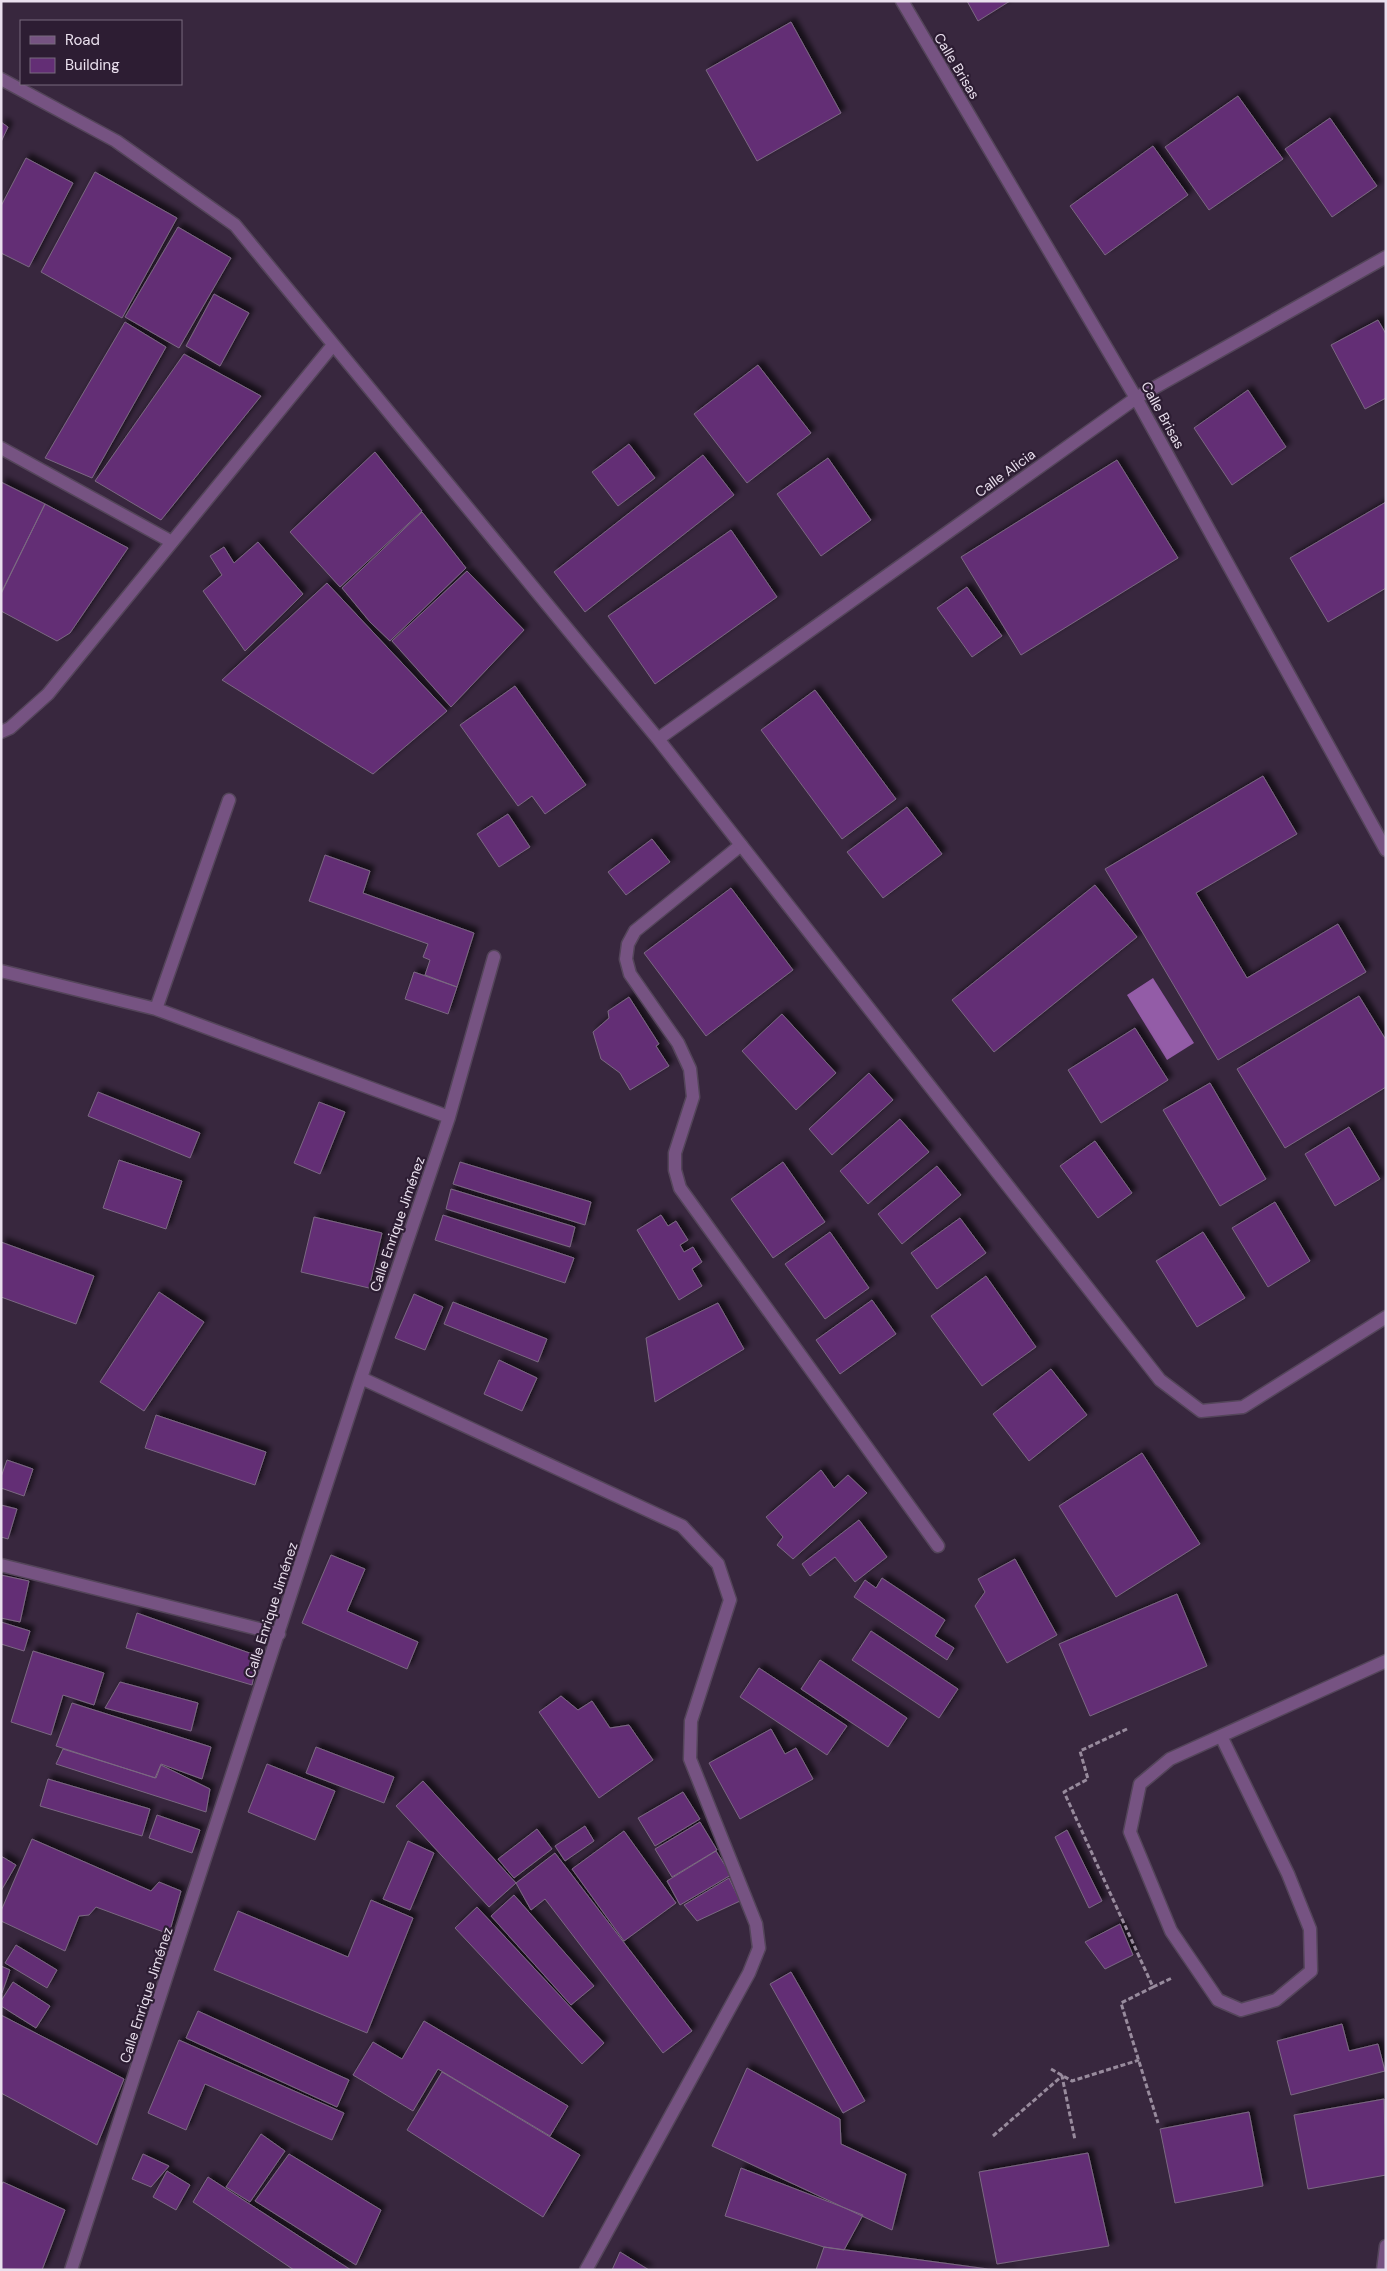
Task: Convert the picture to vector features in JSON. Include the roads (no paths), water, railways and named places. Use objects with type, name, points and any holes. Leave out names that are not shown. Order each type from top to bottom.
[{"type":"street","name":"Calle Brisas","points":[[902,1],[1136,398],[1386,850]]},
{"type":"street","points":[[1,79],[116,140],[234,225],[658,739],[1160,1380],[1201,1411],[1243,1407],[1386,1317]]},
{"type":"street","name":"Calle Alicia","points":[[658,739],[1136,398],[1386,257]]},
{"type":"street","points":[[1,732],[10,728],[48,694],[333,345]]},
{"type":"street","points":[[1,448],[172,542]]},
{"type":"street","points":[[156,1009],[229,800]]},
{"type":"street","points":[[741,845],[635,931],[628,944],[626,959],[630,974],[678,1043],[690,1069],[693,1097],[675,1153],[675,1170],[680,1188],[938,1546]]},
{"type":"street","name":"Calle Enrique Jiménez","points":[[72,2270],[361,1378],[449,1117],[494,957]]},
{"type":"street","points":[[1,971],[156,1009],[449,1117]]},
{"type":"street","points":[[361,1378],[682,1526],[718,1564],[730,1600],[692,1721],[690,1759],[756,1924],[758,1948],[749,1973],[586,2270]]},
{"type":"street","points":[[1,1565],[279,1634]]},
{"type":"street","points":[[1221,1736],[1288,1874],[1310,1930],[1311,1971],[1276,2000],[1241,2010],[1218,2000],[1171,1931],[1130,1832],[1140,1784],[1170,1759],[1386,1661]]},
{"type":"street","points":[[1383,2270],[1386,2246]]}]
